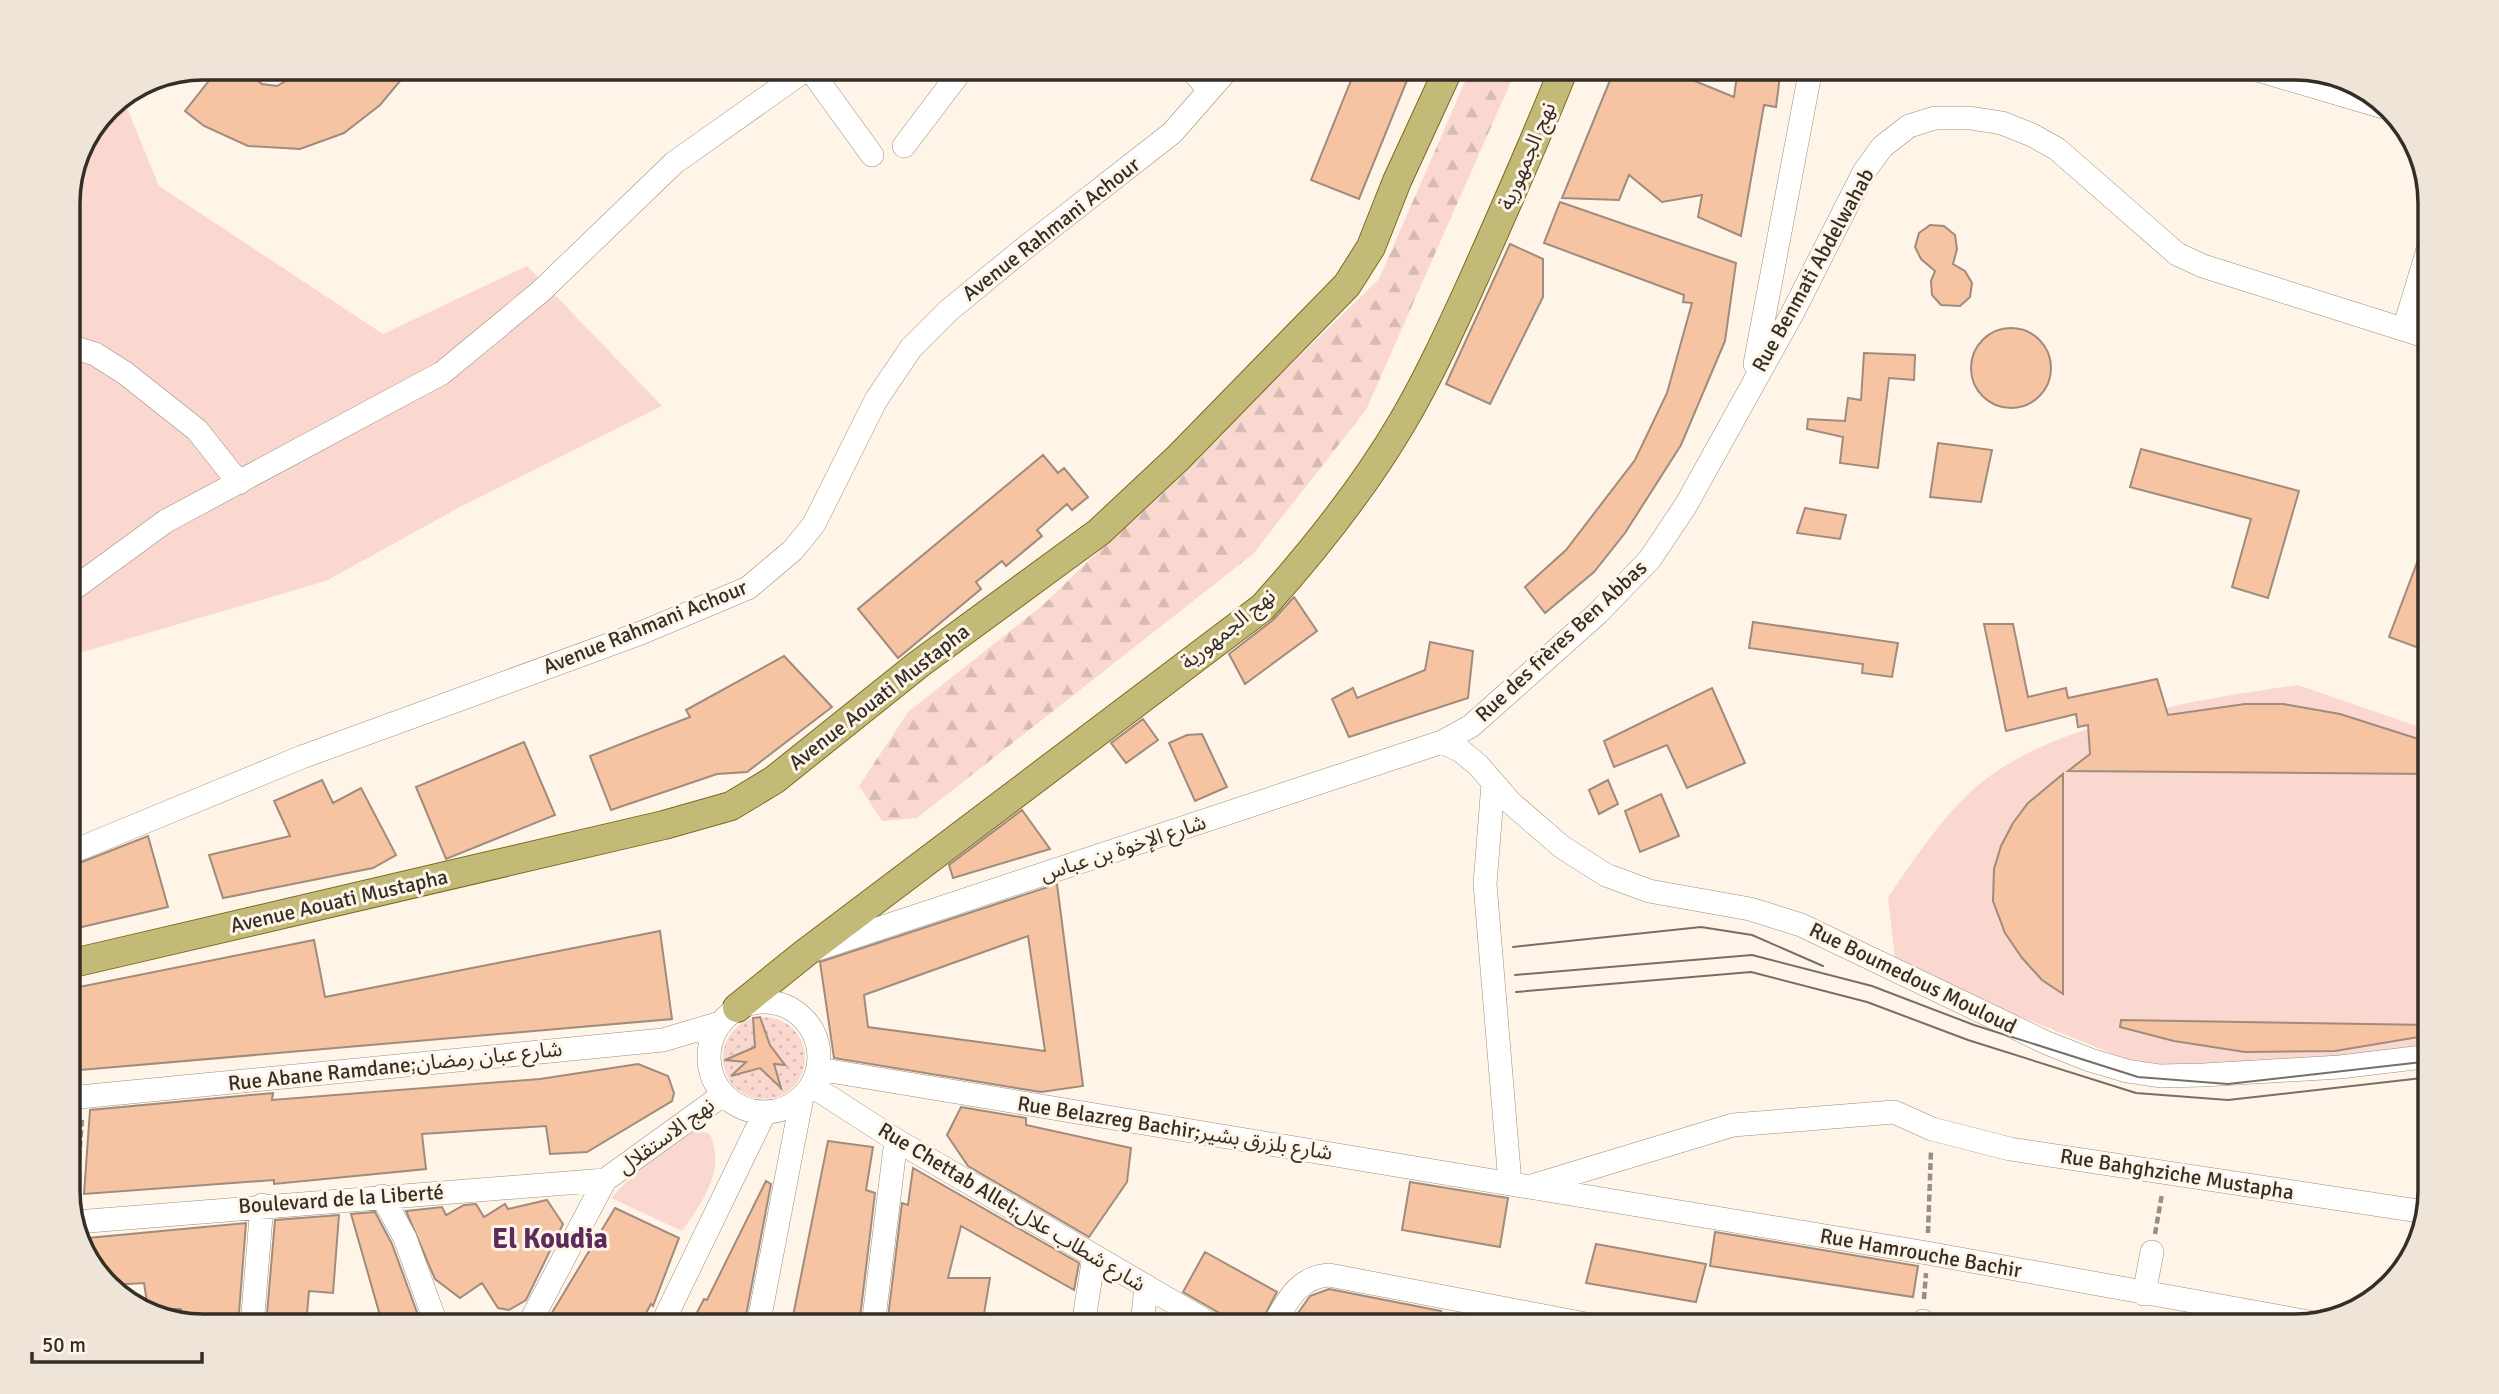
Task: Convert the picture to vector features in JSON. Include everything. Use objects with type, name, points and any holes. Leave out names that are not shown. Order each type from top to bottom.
[{"type":"main road","name":"Avenue Aouati Mustapha","points":[[81,961],[664,825],[731,806],[774,780],[919,664],[1099,532],[1178,458],[1338,295],[1371,247],[1397,181],[1443,80]]},
{"type":"main road","name":"نهج الجمهورية","points":[[728,1016],[804,954],[1263,607],[1307,558],[1363,483],[1404,420],[1448,334],[1529,158],[1559,80]]},
{"type":"street","points":[[81,583],[166,521],[442,373],[540,292],[674,163],[791,80]]},
{"type":"street","points":[[817,80],[873,155]]},
{"type":"street","points":[[904,146],[954,80]]},
{"type":"street","points":[[1200,80],[1209,90]]},
{"type":"street","name":"Avenue Rahmani Achour","points":[[81,848],[302,757],[641,633],[748,588],[793,550],[814,524],[876,400],[911,348],[1000,268],[1172,133],[1218,80]]},
{"type":"street","points":[[1752,381],[1809,80]]},
{"type":"street","points":[[2292,80],[2365,102]]},
{"type":"street","name":"Rue Benmati Abdelwahab","points":[[1752,381],[1792,314],[1864,172],[1882,147],[1909,126],[1935,118],[2002,123],[2057,149],[2177,254],[2203,265],[2418,334]]},
{"type":"street","points":[[2404,330],[2418,285]]},
{"type":"street","points":[[81,350],[95,354],[125,373],[197,430],[239,483]]},
{"type":"street","name":"Rue des frères Ben Abbas","points":[[1442,742],[1471,726],[1598,613],[1650,559],[1686,505],[1752,381]]},
{"type":"street","name":"شارع الإخوة بن عباس","points":[[804,954],[1442,742]]},
{"type":"street","name":"Rue Boumedous Mouloud","points":[[1442,742],[1461,751],[1478,765],[1493,785],[1562,847],[1606,875],[1649,891],[1750,909],[1789,920],[2047,1043],[2115,1068],[2160,1076],[2204,1075],[2340,1067],[2418,1058]]},
{"type":"street","points":[[1493,785],[1485,884],[1521,1185]]},
{"type":"street","points":[[761,1313],[819,1051],[814,1033],[804,1018],[789,1007],[772,1002],[754,1002],[728,1016],[712,1041],[709,1059],[714,1078],[724,1094],[750,1110],[765,1112],[791,1105],[811,1084]]},
{"type":"street","name":"Rue Abane Ramdane;شارع عبان رمضان","points":[[81,1097],[663,1040],[728,1016]]},
{"type":"street","name":"Rue Belazreg Bachir;شارع بلزرق بشير","points":[[811,1084],[1521,1185]]},
{"type":"street","name":"Rue Chettab Allel;شارع شطاب علال","points":[[811,1084],[896,1140],[1192,1313]]},
{"type":"street","name":"نهج الاستقلال","points":[[535,1313],[605,1180],[724,1094]]},
{"type":"street","points":[[667,1313],[765,1112]]},
{"type":"street","name":"Rue Bahghziche Mustapha","points":[[1521,1185],[1733,1125],[1894,1112],[1932,1129],[2010,1149],[2416,1211]]},
{"type":"street","points":[[875,1313],[896,1140]]},
{"type":"street","name":"Boulevard de la Liberté","points":[[83,1213],[261,1205],[605,1180]]},
{"type":"street","name":"Rue Hamrouche Bachir","points":[[1521,1185],[1927,1253],[2256,1313]]},
{"type":"street","points":[[382,1196],[405,1238],[432,1313]]},
{"type":"street","points":[[253,1313],[261,1205]]},
{"type":"street","points":[[2144,1294],[2152,1252]]},
{"type":"street","points":[[1085,1313],[1094,1256]]},
{"type":"street","points":[[1281,1313],[1304,1281],[1314,1276],[1329,1275],[1528,1313]]},
{"type":"street","points":[[1143,1313],[1146,1286]]},
{"type":"path","points":[[1924,1313],[1932,1129]]},
{"type":"path","points":[[2152,1252],[2165,1174]]},
{"type":"green space","points":[[1466,80],[1512,80],[1366,410],[1253,554],[917,818],[882,821],[859,786],[908,712],[1044,604],[1379,279]]},
{"type":"green space","points":[[127,108],[159,186],[383,334],[527,266],[662,406],[460,507],[326,581],[81,652],[81,196],[87,164],[93,149],[101,135]]},
{"type":"green space","points":[[2298,685],[2418,727],[2418,1058],[2203,1070],[2135,1063],[1957,991],[1895,960],[1888,897],[1946,818],[1987,778],[2019,758],[2055,741],[2095,727],[2136,715],[2220,697]]},
{"type":"green space","points":[[764,1017],[780,1020],[793,1029],[802,1042],[805,1058],[802,1074],[793,1087],[780,1096],[764,1099],[748,1096],[735,1087],[726,1074],[723,1058],[726,1042],[735,1029],[748,1020]]},
{"type":"green space","points":[[691,1127],[710,1134],[714,1147],[714,1172],[704,1197],[682,1231],[611,1198],[650,1157]]},
{"type":"building","points":[[210,80],[257,80],[262,84],[277,86],[287,80],[401,80],[380,105],[344,133],[300,149],[248,146],[204,126],[185,111]]},
{"type":"building","points":[[1351,80],[1407,80],[1359,199],[1311,180]]},
{"type":"building","points":[[1610,80],[1692,80],[1734,97],[1736,80],[1779,80],[1776,107],[1764,105],[1741,236],[1698,217],[1702,195],[1662,202],[1629,175],[1619,200],[1562,198]]},
{"type":"building","points":[[1560,202],[1736,263],[1725,341],[1681,445],[1625,533],[1594,572],[1545,613],[1525,587],[1566,550],[1635,460],[1667,393],[1692,303],[1683,302],[1684,295],[1544,243]]},
{"type":"building","points":[[1930,225],[1944,226],[1955,235],[1957,249],[1953,264],[1965,271],[1972,283],[1970,297],[1960,306],[1941,305],[1932,295],[1931,281],[1935,271],[1921,259],[1915,247],[1919,233]]},
{"type":"building","points":[[1510,244],[1543,259],[1543,297],[1490,404],[1446,384]]},
{"type":"building","points":[[2011,328],[2026,331],[2039,340],[2048,353],[2051,368],[2048,383],[2039,396],[2026,405],[2011,408],[1996,405],[1983,396],[1974,383],[1971,368],[1974,353],[1983,340],[1996,331]]},
{"type":"building","points":[[1864,353],[1915,355],[1914,380],[1889,378],[1878,468],[1840,463],[1843,437],[1807,429],[1808,419],[1845,421],[1848,398],[1861,400]]},
{"type":"building","points":[[1938,443],[1992,450],[1981,502],[1930,497]]},
{"type":"building","points":[[2141,449],[2299,491],[2268,598],[2232,587],[2251,519],[2130,487]]},
{"type":"building","points":[[1043,455],[1058,473],[1064,468],[1088,497],[1072,510],[1067,504],[1037,530],[1042,536],[1006,566],[1002,561],[976,582],[981,589],[898,658],[858,609]]},
{"type":"building","points":[[1805,508],[1846,515],[1840,539],[1797,533]]},
{"type":"building","points":[[2418,560],[2418,648],[2389,637]]},
{"type":"building","points":[[1294,597],[1317,631],[1245,684],[1229,654],[1273,620]]},
{"type":"building","points":[[1753,622],[1898,643],[1892,677],[1862,673],[1863,664],[1749,648]]},
{"type":"building","points":[[1984,624],[2013,624],[2028,697],[2066,688],[2068,698],[2157,679],[2168,715],[2245,704],[2283,704],[2340,714],[2418,739],[2418,774],[2068,771],[2090,754],[2088,725],[2078,727],[2076,714],[2006,731]]},
{"type":"building","points":[[1430,642],[1473,651],[1468,698],[1349,737],[1332,699],[1353,688],[1357,698],[1425,670]]},
{"type":"building","points":[[784,656],[832,707],[747,772],[717,774],[611,810],[590,756],[690,717],[686,710]]},
{"type":"building","points":[[1712,688],[1745,763],[1687,788],[1667,745],[1614,767],[1604,741]]},
{"type":"building","points":[[1143,719],[1158,740],[1126,763],[1111,743]]},
{"type":"building","points":[[1202,734],[1227,787],[1195,801],[1169,743],[1187,735]]},
{"type":"building","points":[[524,742],[555,815],[446,859],[416,787]]},
{"type":"building","points":[[2063,774],[2063,994],[2042,980],[2022,958],[2005,933],[1993,901],[1994,869],[2001,846],[2013,823],[2028,803]]},
{"type":"building","points":[[322,780],[333,803],[361,788],[396,855],[373,868],[223,898],[209,855],[290,836],[274,801]]},
{"type":"building","points":[[1608,780],[1618,804],[1599,814],[1589,790]]},
{"type":"building","points":[[1661,794],[1679,836],[1640,852],[1625,811]]},
{"type":"building","points":[[1022,810],[1050,849],[953,878],[949,865]]},
{"type":"building","points":[[148,836],[168,907],[81,927],[81,862]]},
{"type":"building","points":[[1057,884],[1083,1086],[1041,1092],[834,1058],[820,962]],"holes":[[[1028,936],[1045,1051],[868,1027],[864,995]]]},
{"type":"building","points":[[660,931],[672,1019],[81,1070],[81,987],[314,940],[325,997]]},
{"type":"building","points":[[760,1017],[770,1045],[785,1065],[774,1064],[781,1088],[760,1068],[731,1076],[746,1062],[725,1060],[755,1047],[753,1018]]},
{"type":"building","points":[[2121,1020],[2418,1025],[2418,1037],[2335,1051],[2245,1052],[2174,1041],[2120,1027]]},
{"type":"building","points":[[638,1064],[668,1076],[674,1093],[672,1101],[587,1152],[550,1154],[546,1126],[422,1134],[426,1169],[274,1184],[274,1180],[84,1194],[90,1110],[273,1093],[272,1100],[540,1079]]},
{"type":"building","points":[[961,1107],[1026,1118],[1026,1125],[1131,1148],[1127,1182],[1089,1237],[968,1166],[947,1135]]},
{"type":"building","points":[[828,1141],[873,1147],[866,1190],[875,1193],[861,1313],[794,1313]]},
{"type":"building","points":[[913,1168],[1079,1263],[1074,1290],[961,1226],[948,1278],[990,1278],[984,1313],[889,1313],[902,1203],[908,1205]]},
{"type":"building","points":[[766,1181],[771,1184],[746,1313],[697,1313],[704,1299],[707,1300]]},
{"type":"building","points":[[1410,1182],[1508,1198],[1500,1247],[1402,1230]]},
{"type":"building","points":[[547,1200],[563,1224],[526,1300],[509,1310],[498,1308],[482,1283],[460,1298],[435,1279],[406,1211],[442,1207],[446,1215],[464,1205],[476,1204],[484,1217],[505,1204],[508,1209]]},
{"type":"building","points":[[615,1208],[679,1238],[653,1306],[651,1304],[646,1313],[552,1313]]},
{"type":"building","points":[[375,1212],[392,1244],[417,1313],[379,1313],[351,1214]]},
{"type":"building","points":[[339,1215],[333,1293],[309,1291],[307,1313],[267,1313],[275,1220]]},
{"type":"building","points":[[246,1223],[239,1313],[181,1311],[149,1301],[144,1283],[123,1283],[101,1259],[90,1238]]},
{"type":"building","points":[[1715,1232],[1918,1266],[1913,1297],[1710,1266]]},
{"type":"building","points":[[1596,1244],[1706,1264],[1696,1302],[1586,1283]]},
{"type":"building","points":[[1205,1252],[1277,1292],[1266,1313],[1219,1313],[1183,1292]]},
{"type":"building","points":[[1329,1289],[1441,1311],[1298,1313],[1310,1296]]},
{"type":"tram line","points":[[1513,947],[1701,927],[1752,935],[1823,966]]},
{"type":"tram line","points":[[1515,975],[1752,955],[1872,986],[1974,1025],[2138,1077],[2228,1084],[2418,1062]]},
{"type":"tram line","points":[[1516,992],[1751,972],[1867,1002],[1968,1040],[2136,1093],[2228,1100],[2418,1078]]},
{"type":"district","name":"El Koudia","points":[[550,1238]]}]
